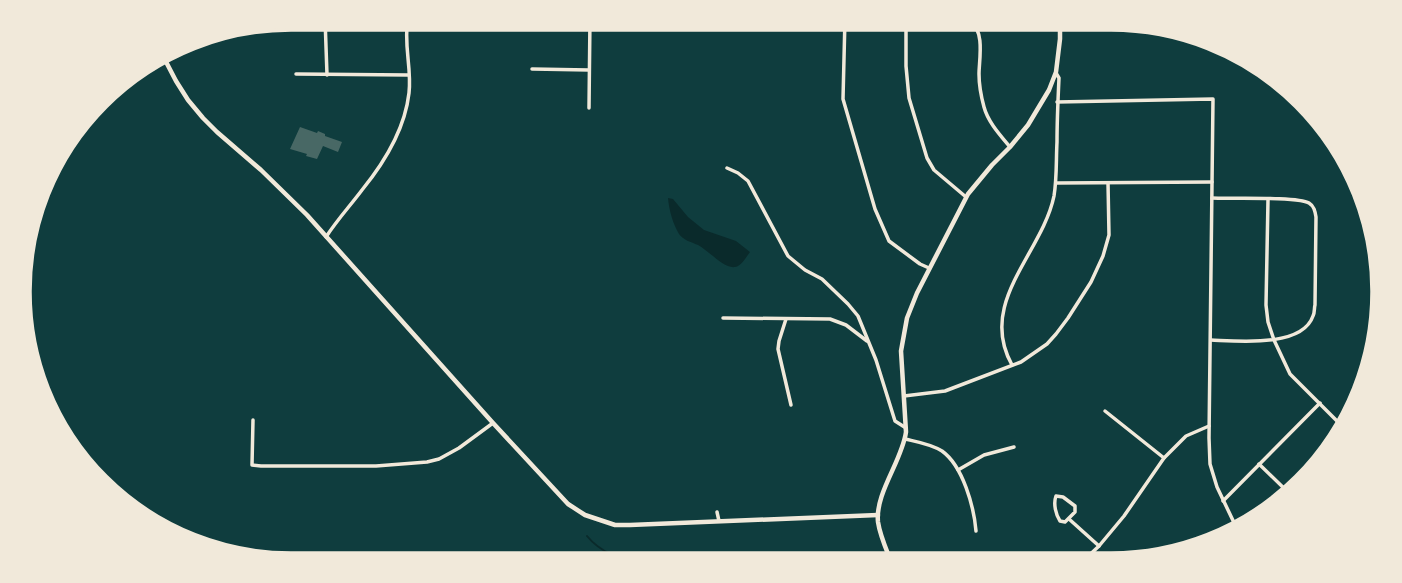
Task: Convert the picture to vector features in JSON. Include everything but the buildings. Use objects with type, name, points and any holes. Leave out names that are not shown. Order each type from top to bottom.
[{"type":"street","points":[[325,30],[327,75]]},
{"type":"street","points":[[326,237],[374,174],[400,128],[409,93],[405,30]]},
{"type":"street","points":[[589,108],[590,30]]},
{"type":"street","points":[[845,30],[843,99],[875,209],[889,241],[929,268]]},
{"type":"street","points":[[906,30],[909,98],[926,158],[934,170],[966,197]]},
{"type":"street","points":[[977,30],[984,110],[1010,147]]},
{"type":"street","points":[[888,553],[878,515],[884,491],[905,439],[901,351],[907,318],[929,268],[966,197],[1039,109],[1056,72],[1060,30]]},
{"type":"street","points":[[167,62],[188,100],[204,118],[307,215],[493,423],[568,503],[584,515],[615,524],[630,525],[878,515]]},
{"type":"street","points":[[532,69],[589,70]]},
{"type":"street","points":[[1012,365],[1004,345],[1004,303],[1047,217],[1053,198],[1056,183],[1059,78],[1056,72]]},
{"type":"street","points":[[296,74],[408,75]]},
{"type":"street","points":[[1058,102],[1213,99],[1210,464],[1234,522]]},
{"type":"street","points":[[727,168],[748,181],[788,256],[822,279],[858,316],[895,421],[906,428]]},
{"type":"street","points":[[1056,183],[1212,181]]},
{"type":"street","points":[[904,396],[945,391],[1012,365],[1034,354],[1056,334],[1091,282],[1103,256],[1109,235],[1108,183]]},
{"type":"street","points":[[1211,340],[1274,340],[1287,337],[1306,326],[1313,317],[1316,262],[1316,217],[1311,204],[1292,199],[1212,198]]},
{"type":"street","points":[[1268,199],[1268,322],[1290,374],[1337,421]]},
{"type":"street","points":[[723,318],[830,319],[846,325],[869,342]]},
{"type":"street","points":[[786,318],[778,349],[792,405]]},
{"type":"street","points":[[1223,501],[1320,403]]},
{"type":"street","points":[[1105,411],[1164,458]]},
{"type":"street","points":[[253,420],[253,465],[376,466],[427,462],[439,459],[493,423]]},
{"type":"street","points":[[1091,553],[1124,516],[1164,458],[1186,436],[1209,426]]},
{"type":"street","points":[[905,439],[929,445],[942,452],[958,470],[975,520],[976,531]]},
{"type":"street","points":[[958,470],[984,456],[1014,447]]},
{"type":"street","points":[[1259,464],[1283,488]]},
{"type":"street","points":[[1056,496],[1061,496],[1073,504],[1075,509],[1069,519],[1063,522],[1058,519],[1054,503],[1056,496]]},
{"type":"street","points":[[716,512],[719,521]]},
{"type":"street","points":[[1069,519],[1098,546]]},
{"type":"water","points":[[668,198],[673,199],[688,217],[704,230],[736,241],[750,252],[744,261],[731,267],[702,247],[683,238],[673,221]]},
{"type":"waterway","points":[[587,536],[609,553]]}]
